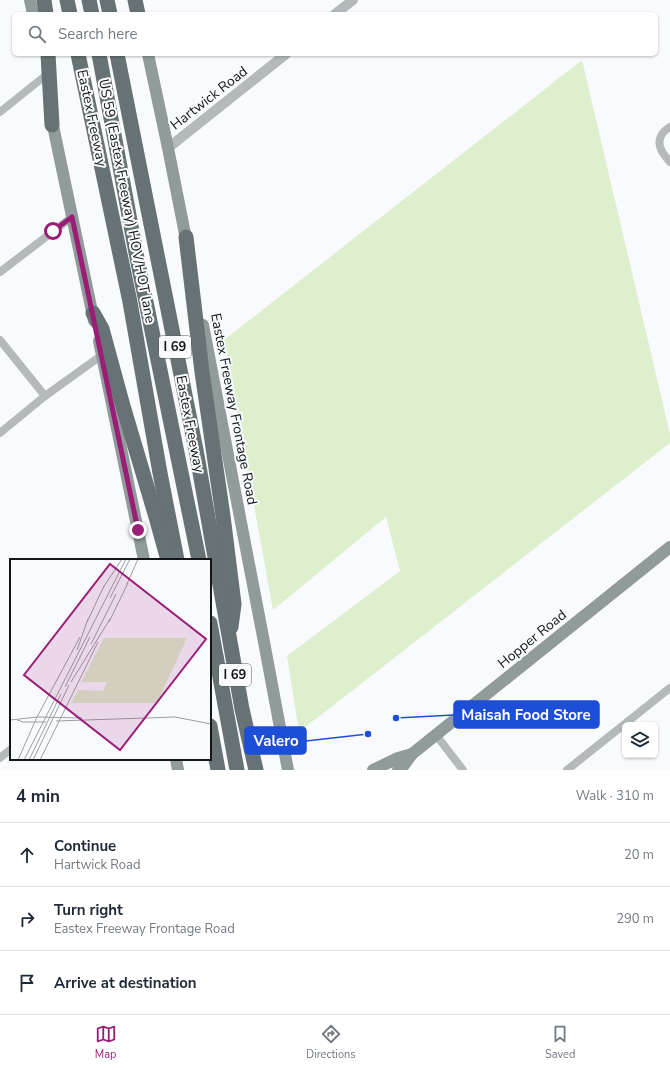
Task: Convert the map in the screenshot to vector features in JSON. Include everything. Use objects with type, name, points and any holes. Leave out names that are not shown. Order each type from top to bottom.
[{"type":"highway","points":[[44,0],[46,12]]},
{"type":"highway","points":[[67,0],[70,12]]},
{"type":"highway","points":[[89,0],[92,12]]},
{"type":"highway","points":[[107,0],[110,12]]},
{"type":"highway","points":[[136,0],[139,12]]},
{"type":"highway","points":[[48,56],[52,125]]},
{"type":"highway","name":"Eastex Freeway","points":[[78,56],[130,302],[177,559]]},
{"type":"highway","name":"US 59 (Eastex Freeway) HOV/HOT lane","points":[[99,56],[139,265],[199,559]]},
{"type":"highway","name":"Eastex Freeway","points":[[117,56],[196,450],[242,709],[256,770]]},
{"type":"highway","points":[[186,237],[202,372],[234,604],[229,642]]},
{"type":"highway","points":[[93,313],[102,329],[168,559]]},
{"type":"highway","name":"I 69","points":[[211,628],[237,770]]},
{"type":"highway","points":[[211,732],[218,770]]},
{"type":"main road","points":[[30,0],[32,12]]},
{"type":"main road","points":[[40,56],[52,125],[102,355],[144,559]]},
{"type":"main road","name":"Eastex Freeway Frontage Road","points":[[148,56],[186,237],[288,770]]},
{"type":"main road","name":"Hopper Road","points":[[398,770],[404,765],[412,754],[670,547]]},
{"type":"main road","name":"Hopper Road","points":[[373,770],[398,758],[412,754]]},
{"type":"main road","points":[[176,760],[178,770]]},
{"type":"street","points":[[338,12],[353,0]]},
{"type":"street","name":"Hartwick Road","points":[[168,148],[283,56]]},
{"type":"street","points":[[0,112],[45,76]]},
{"type":"street","points":[[670,127],[661,136],[659,143],[661,151],[670,162]]},
{"type":"street","points":[[0,272],[72,217]]},
{"type":"street","points":[[0,340],[45,396]]},
{"type":"street","points":[[0,433],[45,396],[102,355]]},
{"type":"street","points":[[567,770],[670,688]]},
{"type":"street","points":[[436,735],[464,770]]},
{"type":"street","points":[[0,758],[10,750]]},
{"type":"green space","points":[[582,60],[670,434],[670,443],[299,732],[287,656],[400,571],[386,517],[273,610],[224,340]]},
{"type":"place","name":"Maisah Food Store","points":[[396,718]]},
{"type":"place","name":"Valero","points":[[368,734]]},
{"type":"route","points":[[53,231],[72,217],[138,530]]}]
